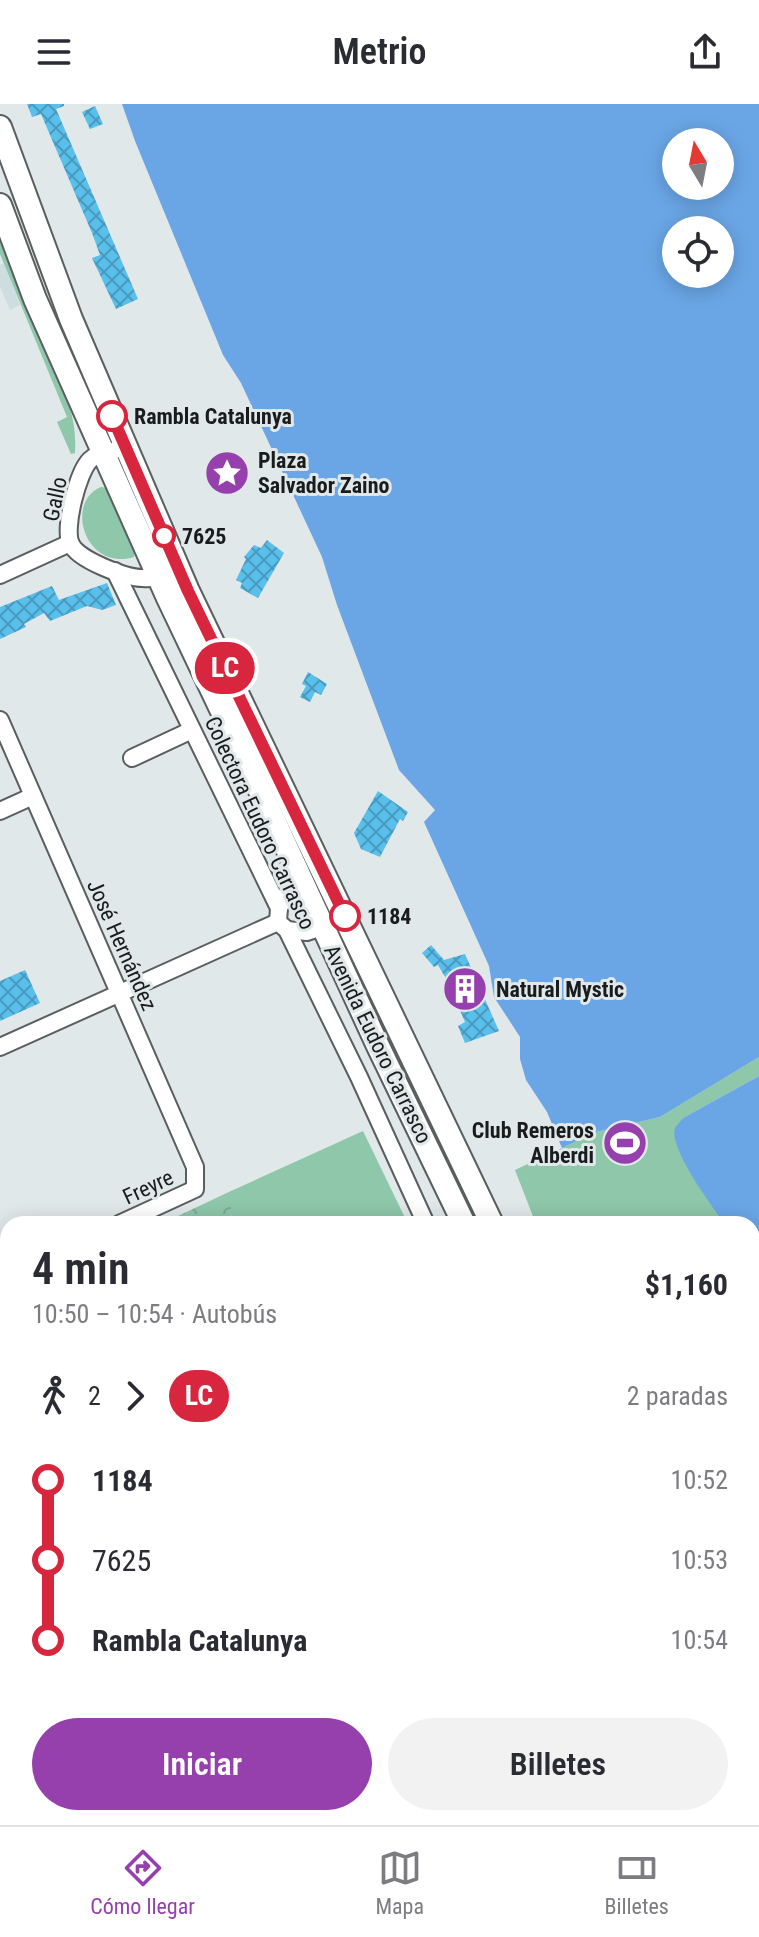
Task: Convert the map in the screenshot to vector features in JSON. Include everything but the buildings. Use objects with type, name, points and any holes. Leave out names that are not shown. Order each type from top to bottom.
[{"type":"main road","name":"Avenida Eudoro Carrasco","points":[[0,127],[71,319],[129,456],[168,573],[322,927],[460,1216]]},
{"type":"main road","name":"Avenida Eudoro Carrasco","points":[[0,205],[35,299],[104,452],[168,573],[488,1216]]},
{"type":"street","points":[[104,452],[122,452],[129,456]]},
{"type":"street","name":"Gallo","points":[[104,452],[84,467],[68,528],[70,543],[80,555],[115,571],[142,579],[168,573]]},
{"type":"street","name":"Gallo","points":[[0,575],[70,543]]},
{"type":"street","name":"Colectora Eudoro Carrasco","points":[[115,571],[359,1077],[422,1216]]},
{"type":"street","name":"José Hernández","points":[[0,720],[195,1167],[195,1189]]},
{"type":"street","points":[[132,758],[192,730]]},
{"type":"street","points":[[0,811],[33,796]]},
{"type":"street","points":[[281,920],[288,891],[301,879]]},
{"type":"street","points":[[0,1047],[281,920],[307,932],[322,927]]},
{"type":"street","name":"Freyre","points":[[136,1216],[195,1189]]},
{"type":"shaded area","points":[[4,263],[20,305],[10,310],[0,287],[0,265]]},
{"type":"green space","points":[[0,235],[69,404],[75,453],[71,454],[57,422],[67,417],[0,254]]},
{"type":"green space","points":[[101,487],[108,488],[135,550],[134,557],[117,559],[103,554],[92,545],[85,533],[82,520],[84,506],[90,495]]},
{"type":"green space","name":"Club Remeros Alberdi","points":[[759,1057],[759,1076],[683,1118],[675,1138],[697,1183],[719,1216],[533,1216],[515,1170],[596,1132],[660,1117]]},
{"type":"green space","points":[[363,1131],[404,1216],[232,1216],[231,1191]]},
{"type":"green space","points":[[231,1191],[232,1216],[178,1216]]},
{"type":"water","points":[[122,104],[759,104],[759,1057],[660,1117],[596,1132],[562,1148],[547,1112],[526,1080],[520,1059],[520,1037],[494,997],[489,966],[424,822],[435,810],[399,770],[322,557],[241,383],[223,355]]},
{"type":"water","points":[[759,1076],[759,1216],[719,1216],[678,1149],[675,1128],[683,1118]]},
{"type":"bus line","name":"LC","points":[[112,416],[188,591],[345,916]]},
{"type":"place","name":"Rambla Catalunya","points":[[112,416]]},
{"type":"place","name":"Plaza Salvador Zaino","points":[[227,473]]},
{"type":"place","name":"7625","points":[[164,536]]},
{"type":"place","name":"1184","points":[[345,916]]},
{"type":"place","name":"Natural Mystic","points":[[465,989]]},
{"type":"place","name":"Club Remeros Alberdi","points":[[625,1143]]}]
